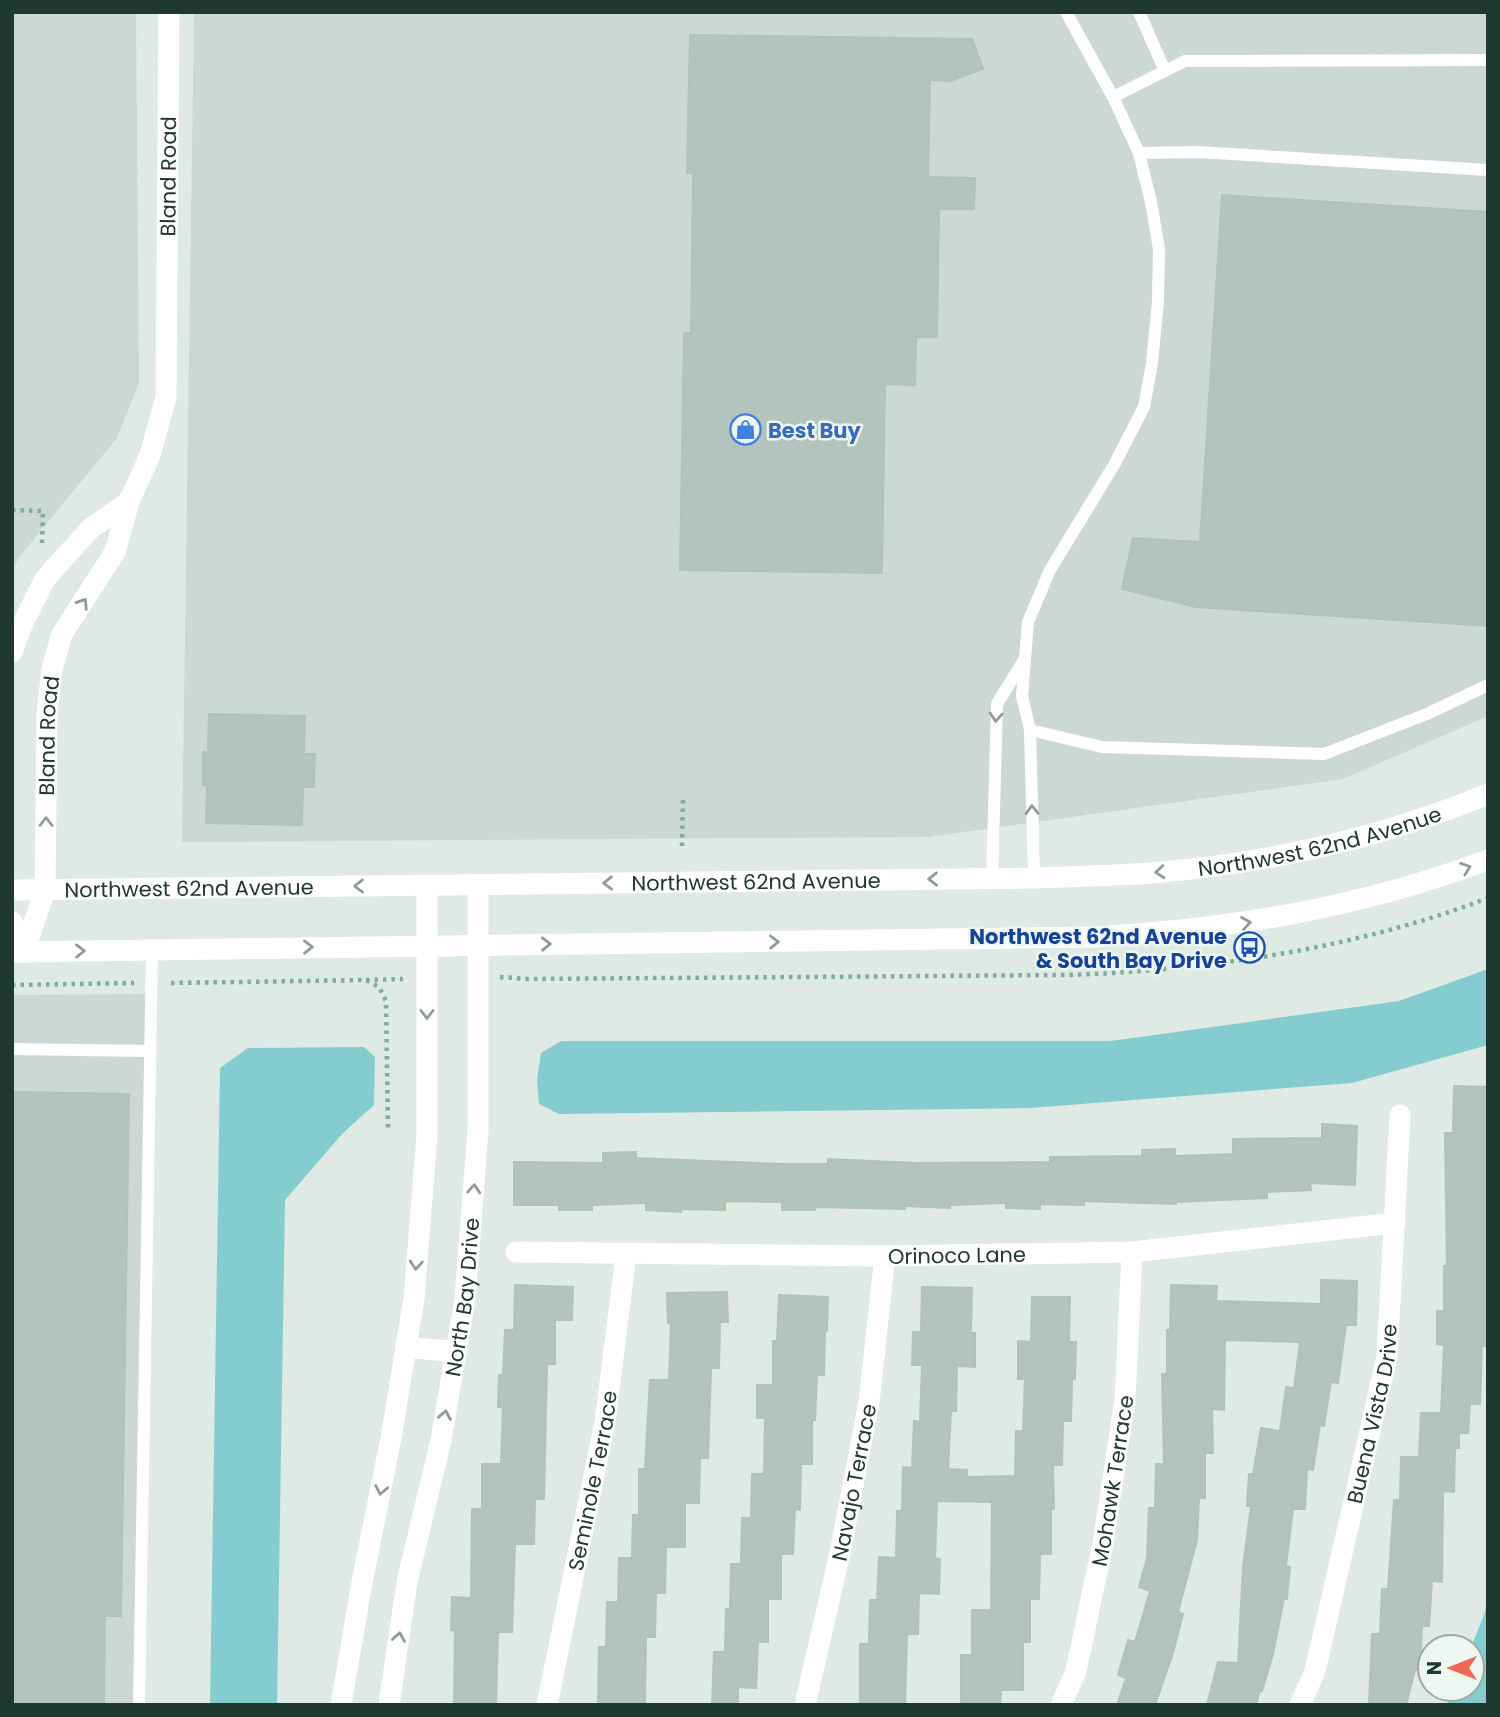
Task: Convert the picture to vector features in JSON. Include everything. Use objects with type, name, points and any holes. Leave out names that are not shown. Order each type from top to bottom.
[{"type":"street","name":"Bland Road","points":[[18,952],[45,891],[47,714],[52,669],[62,635],[115,552],[129,502],[150,456],[166,397],[169,12]]},
{"type":"street","points":[[12,652],[21,626],[45,579],[91,528],[129,502]]},
{"type":"street","name":"Northwest 62nd Avenue","points":[[12,891],[992,879],[1160,873],[1297,852],[1373,834],[1446,811],[1488,794]]},
{"type":"street","points":[[12,922],[18,952],[1094,937],[1171,933],[1328,908],[1428,882],[1488,860]]},
{"type":"street","name":"North Bay Drive","points":[[388,1705],[407,1581],[441,1440],[465,1299],[478,1130],[478,885]]},
{"type":"street","points":[[341,1705],[414,1299],[427,1135],[427,886]]},
{"type":"street","name":"Buena Vista Drive","points":[[1300,1705],[1315,1671],[1387,1357],[1400,1115]]},
{"type":"street","name":"Orinoco Lane","points":[[516,1252],[885,1256],[1132,1252],[1395,1223]]},
{"type":"street","name":"Mohawk Terrace","points":[[1061,1705],[1076,1671],[1103,1544],[1125,1400],[1132,1252]]},
{"type":"street","name":"Seminole Terrace","points":[[547,1705],[605,1422],[626,1254]]},
{"type":"street","name":"Navajo Terrace","points":[[805,1705],[840,1553],[869,1402],[885,1256]]},
{"type":"street","points":[[406,1347],[456,1352]]},
{"type":"lane","points":[[1034,878],[1030,730],[1022,696],[1028,622],[1050,570],[1114,465],[1144,407],[1157,314],[1159,249],[1139,153],[1113,97],[1066,12]]},
{"type":"lane","points":[[1139,12],[1165,71]]},
{"type":"lane","points":[[1113,97],[1185,61],[1488,60]]},
{"type":"lane","points":[[1139,153],[1199,152],[1488,170]]},
{"type":"lane","points":[[992,879],[997,704],[1026,657]]},
{"type":"lane","points":[[1030,730],[1102,747],[1324,754],[1427,714],[1488,685]]},
{"type":"lane","points":[[139,1705],[152,950]]},
{"type":"lane","points":[[12,1049],[150,1051]]},
{"type":"path","points":[[12,510],[43,511],[42,553]]},
{"type":"path","points":[[682,846],[683,798]]},
{"type":"path","points":[[12,985],[366,980],[379,987],[386,1001],[388,1129]]},
{"type":"shaded area","points":[[12,12],[136,12],[139,383],[117,438],[20,556],[12,570]]},
{"type":"shaded area","points":[[194,12],[1488,12],[1488,716],[1343,779],[929,837],[182,842]]},
{"type":"shaded area","points":[[147,994],[136,1705],[12,1705],[12,995]]},
{"type":"water","points":[[1488,969],[1488,1045],[1352,1083],[1030,1108],[559,1114],[539,1104],[537,1080],[541,1053],[561,1041],[1111,1041],[1399,1001]]},
{"type":"water","points":[[364,1047],[375,1057],[374,1105],[343,1133],[285,1200],[277,1705],[210,1705],[220,1068],[248,1048]]},
{"type":"water","points":[[1488,1596],[1488,1705],[1447,1705],[1486,1703],[1486,1633],[1477,1633]]},
{"type":"building","points":[[690,35],[972,39],[983,69],[950,81],[930,80],[928,177],[975,178],[974,209],[939,209],[937,337],[916,337],[915,385],[885,384],[882,573],[680,570],[684,333],[691,333],[693,173],[687,173]]},
{"type":"building","points":[[1222,195],[1488,212],[1488,626],[1196,607],[1122,589],[1133,538],[1200,542]]},
{"type":"building","points":[[209,714],[305,716],[304,754],[315,754],[314,787],[303,787],[302,825],[206,823],[207,785],[203,785],[203,752],[208,752]]},
{"type":"building","points":[[1454,1086],[1488,1087],[1488,1346],[1482,1346],[1480,1404],[1470,1404],[1468,1433],[1459,1433],[1459,1448],[1455,1448],[1454,1492],[1443,1491],[1442,1582],[1432,1581],[1429,1626],[1422,1626],[1422,1633],[1416,1633],[1416,1670],[1406,1705],[1369,1705],[1372,1634],[1380,1634],[1382,1589],[1388,1589],[1394,1500],[1400,1500],[1401,1457],[1419,1457],[1421,1413],[1441,1413],[1444,1345],[1437,1344],[1437,1311],[1444,1311],[1444,1266],[1447,1266],[1445,1133],[1453,1133]]},
{"type":"building","points":[[12,1092],[129,1094],[121,1616],[105,1616],[104,1705],[12,1705]]},
{"type":"building","points":[[1322,1124],[1357,1126],[1355,1185],[1310,1183],[1311,1190],[1267,1192],[1267,1198],[1176,1204],[1084,1201],[1084,1205],[1040,1204],[1040,1209],[1006,1208],[1006,1203],[950,1205],[950,1208],[816,1207],[815,1210],[782,1210],[782,1202],[725,1201],[725,1210],[681,1209],[681,1212],[646,1210],[646,1203],[592,1205],[592,1210],[559,1210],[559,1205],[514,1205],[514,1162],[603,1163],[603,1153],[636,1152],[636,1158],[783,1164],[828,1164],[828,1159],[916,1163],[1050,1162],[1050,1157],[1142,1156],[1142,1150],[1175,1149],[1175,1156],[1233,1154],[1233,1139],[1322,1138]]},
{"type":"building","points":[[1321,1280],[1357,1281],[1356,1325],[1346,1325],[1338,1383],[1331,1382],[1324,1426],[1320,1425],[1313,1470],[1307,1469],[1305,1509],[1293,1509],[1286,1566],[1290,1567],[1287,1599],[1284,1598],[1273,1654],[1256,1705],[1207,1705],[1218,1662],[1238,1663],[1243,1567],[1251,1506],[1247,1506],[1249,1474],[1253,1474],[1261,1428],[1280,1431],[1286,1387],[1294,1388],[1300,1342],[1225,1340],[1224,1410],[1212,1409],[1213,1453],[1205,1453],[1205,1498],[1199,1498],[1197,1540],[1178,1612],[1183,1614],[1173,1653],[1155,1705],[1117,1705],[1126,1678],[1118,1675],[1128,1640],[1135,1642],[1150,1591],[1139,1587],[1147,1558],[1149,1508],[1155,1508],[1156,1464],[1164,1464],[1162,1374],[1167,1374],[1171,1285],[1217,1286],[1216,1301],[1321,1304]]},
{"type":"building","points":[[515,1285],[573,1287],[572,1320],[555,1320],[555,1364],[547,1364],[544,1499],[535,1499],[534,1544],[515,1544],[512,1632],[498,1632],[496,1705],[454,1705],[455,1631],[451,1630],[452,1597],[471,1598],[472,1509],[482,1509],[482,1464],[501,1464],[503,1407],[498,1407],[499,1375],[503,1375],[505,1330],[514,1330]]},
{"type":"building","points":[[922,1287],[972,1288],[971,1333],[975,1333],[975,1367],[957,1366],[956,1411],[951,1411],[948,1469],[967,1470],[967,1477],[1015,1476],[1016,1431],[1023,1431],[1025,1379],[1018,1379],[1018,1341],[1031,1342],[1032,1297],[1070,1297],[1069,1342],[1076,1342],[1075,1379],[1072,1379],[1071,1421],[1063,1421],[1062,1465],[1053,1465],[1051,1554],[1040,1554],[1039,1599],[1030,1599],[1030,1642],[1023,1642],[1023,1690],[1001,1690],[1000,1705],[961,1705],[961,1655],[972,1655],[972,1610],[991,1610],[992,1502],[937,1501],[935,1558],[940,1559],[939,1594],[919,1593],[918,1634],[907,1634],[905,1705],[860,1705],[860,1644],[869,1644],[870,1600],[877,1600],[879,1557],[896,1558],[897,1511],[902,1511],[903,1467],[912,1468],[914,1421],[920,1422],[922,1365],[912,1365],[913,1332],[921,1332]]},
{"type":"building","points":[[727,1292],[728,1322],[720,1322],[719,1368],[711,1368],[708,1458],[700,1458],[699,1503],[685,1503],[685,1547],[666,1547],[665,1593],[656,1593],[655,1637],[646,1637],[645,1705],[598,1705],[599,1647],[606,1647],[607,1602],[618,1602],[619,1558],[632,1558],[633,1515],[639,1515],[639,1469],[645,1469],[650,1380],[669,1380],[671,1323],[668,1323],[667,1293]]},
{"type":"building","points":[[779,1295],[828,1297],[824,1375],[817,1375],[815,1420],[812,1420],[812,1464],[801,1464],[800,1510],[795,1509],[793,1554],[781,1554],[781,1599],[768,1599],[768,1642],[758,1642],[756,1688],[738,1687],[738,1705],[712,1705],[714,1652],[725,1652],[731,1564],[741,1564],[742,1518],[751,1518],[752,1474],[764,1474],[765,1418],[757,1418],[757,1385],[773,1385],[773,1341],[777,1341]]},
{"type":"place","name":"Best Buy","points":[[745,430]]},
{"type":"place","name":"Northwest 62nd Avenue & South Bay Drive","points":[[1250,948]]}]
